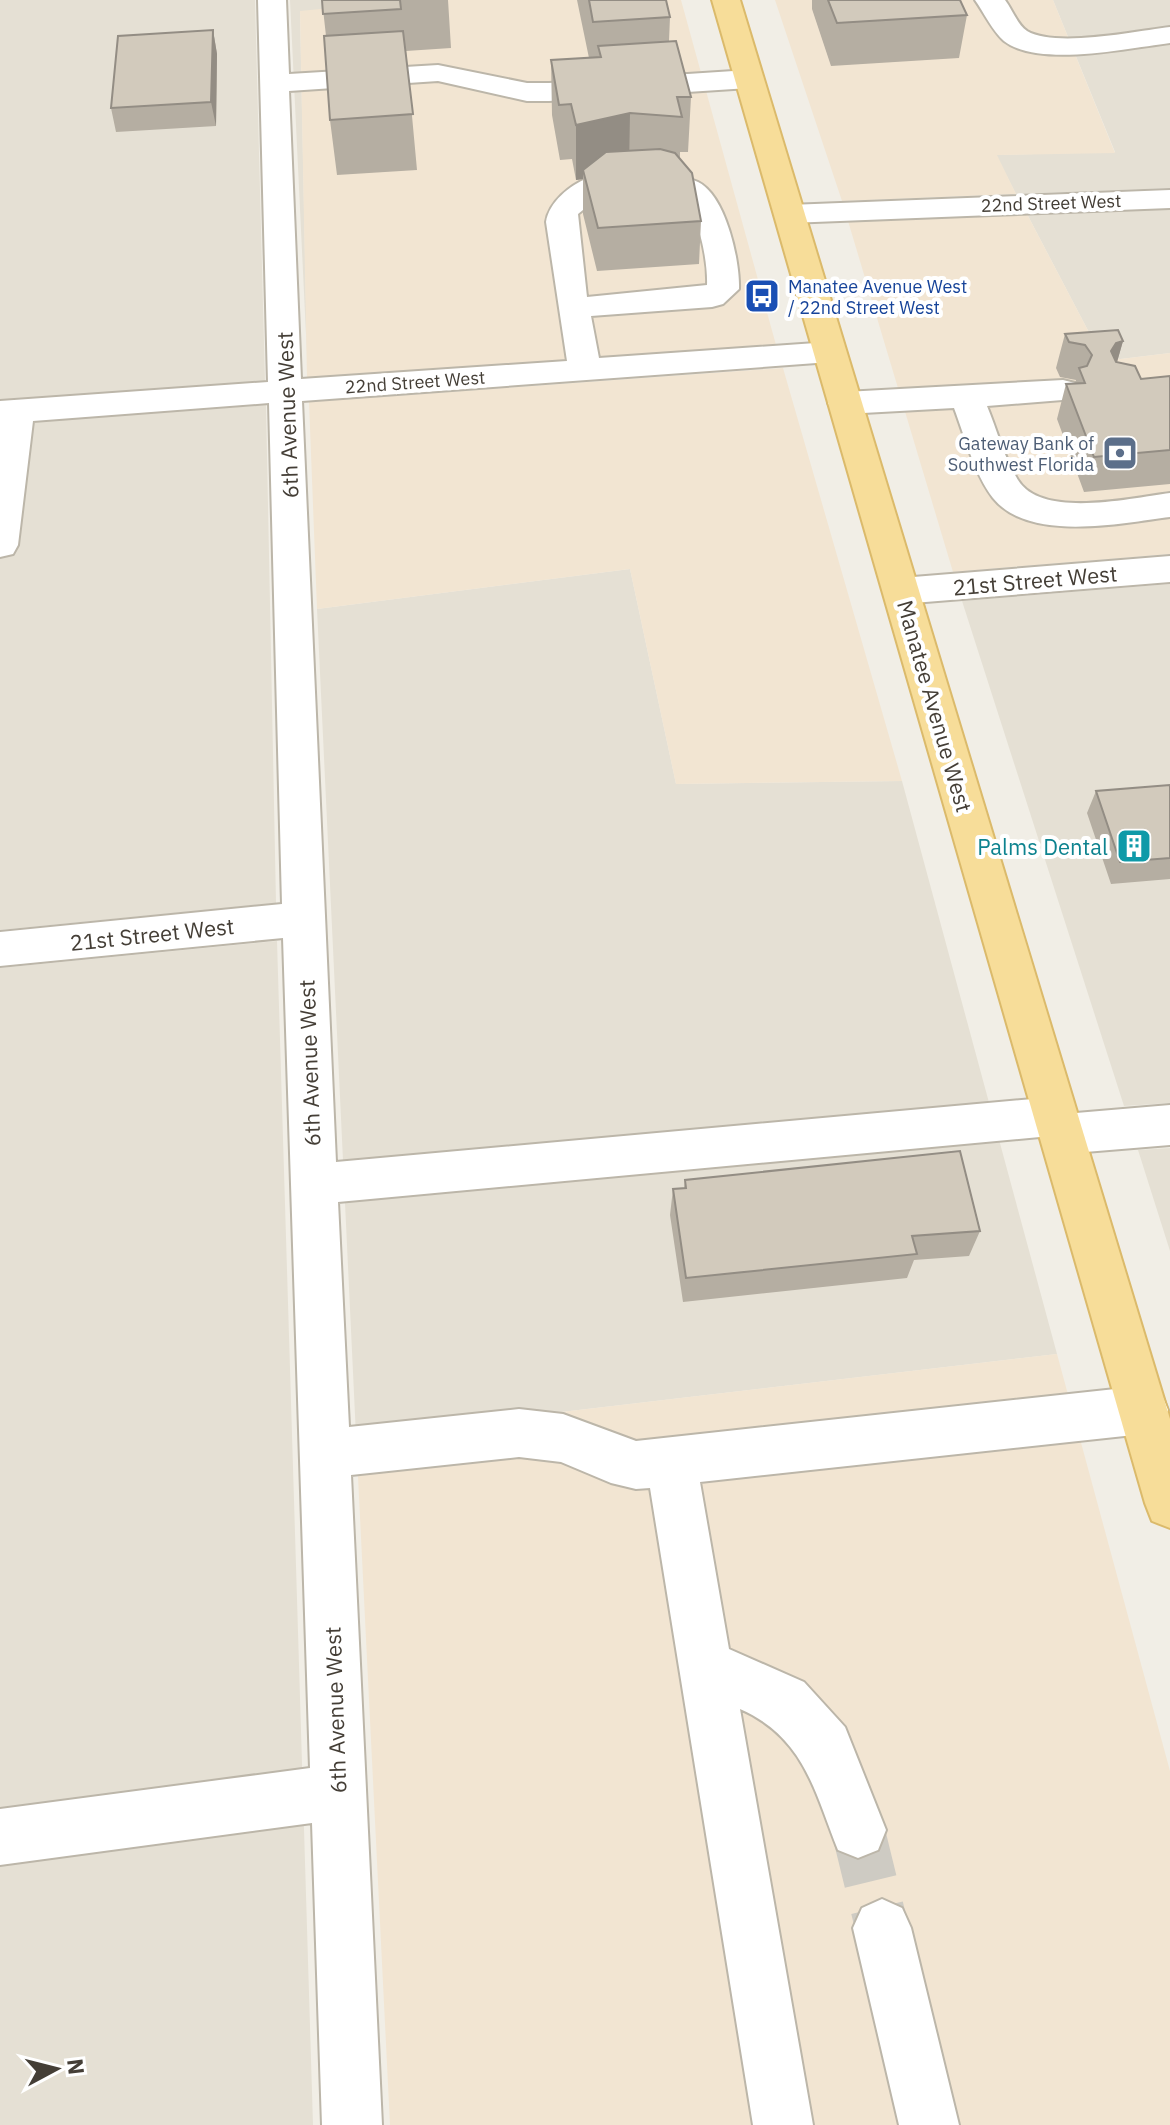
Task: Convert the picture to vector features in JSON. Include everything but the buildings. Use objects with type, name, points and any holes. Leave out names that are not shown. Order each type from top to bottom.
[{"type":"main road","name":"Manatee Avenue West","points":[[726,0],[1170,1503]]},
{"type":"street","name":"6th Avenue West","points":[[272,0],[303,919],[352,2125]]},
{"type":"street","points":[[1001,1],[1014,35],[1031,43],[1056,45],[1170,35]]},
{"type":"street","points":[[275,83],[438,73],[527,92],[549,92],[749,79]]},
{"type":"street","points":[[573,308],[712,297],[723,289],[726,277],[702,202],[677,183],[637,181],[589,188],[563,211],[573,308],[585,370]]},
{"type":"street","name":"22nd Street West","points":[[789,214],[1170,199]]},
{"type":"street","name":"22nd Street West","points":[[8,411],[830,352]]},
{"type":"street","points":[[845,403],[1063,391]]},
{"type":"street","points":[[967,397],[1005,490],[1019,506],[1065,514],[1170,505]]},
{"type":"street","points":[[0,545],[8,411]]},
{"type":"street","name":"21st Street West","points":[[901,591],[1170,569]]},
{"type":"street","name":"21st Street West","points":[[0,949],[303,919]]},
{"type":"street","points":[[313,1184],[1058,1125],[1170,1125]]},
{"type":"street","points":[[325,1454],[519,1433],[563,1438],[611,1459],[636,1465],[1143,1410]]},
{"type":"street","points":[[671,1461],[783,2125]]},
{"type":"street","points":[[706,1666],[785,1701],[826,1746],[858,1830]]},
{"type":"street","points":[[0,1837],[339,1792]]},
{"type":"street","points":[[882,1928],[929,2125]]},
{"type":"shaded area","points":[[0,0],[255,0],[265,381],[0,400]]},
{"type":"shaded area","points":[[290,0],[413,0],[300,12],[307,355]]},
{"type":"shaded area","points":[[413,0],[681,0],[776,345],[307,378],[300,11]]},
{"type":"shaded area","points":[[775,0],[1053,0],[1115,153],[997,155],[1016,194],[842,201]]},
{"type":"shaded area","points":[[1053,0],[1170,0],[1170,188],[1016,194],[996,155],[1115,152]]},
{"type":"shaded area","points":[[1170,209],[1170,353],[1104,361],[1027,214]]},
{"type":"shaded area","points":[[1027,214],[1104,361],[1170,353],[1170,554],[953,572],[848,221]]},
{"type":"shaded area","points":[[783,368],[902,781],[676,784],[630,569],[317,609],[309,402]]},
{"type":"shaded area","points":[[266,405],[276,903],[0,930],[0,424]]},
{"type":"shaded area","points":[[630,569],[676,784],[902,781],[1057,1354],[356,1436],[317,609]]},
{"type":"shaded area","points":[[1170,584],[1170,1103],[1124,1106],[962,601]]},
{"type":"shaded area","points":[[277,941],[313,2125],[0,2125],[0,968]]},
{"type":"shaded area","points":[[1170,1148],[1170,1251],[1138,1150]]},
{"type":"shaded area","points":[[1057,1354],[1170,1771],[1170,2125],[390,2125],[356,1436]]},
{"type":"tunnel","points":[[858,1830],[882,1928]]},
{"type":"place","name":"Manatee Avenue West / 22nd Street West","points":[[762,296]]},
{"type":"place","name":"Gateway Bank of Southwest Florida","points":[[1120,453]]},
{"type":"place","name":"Palms Dental","points":[[1134,846]]}]
